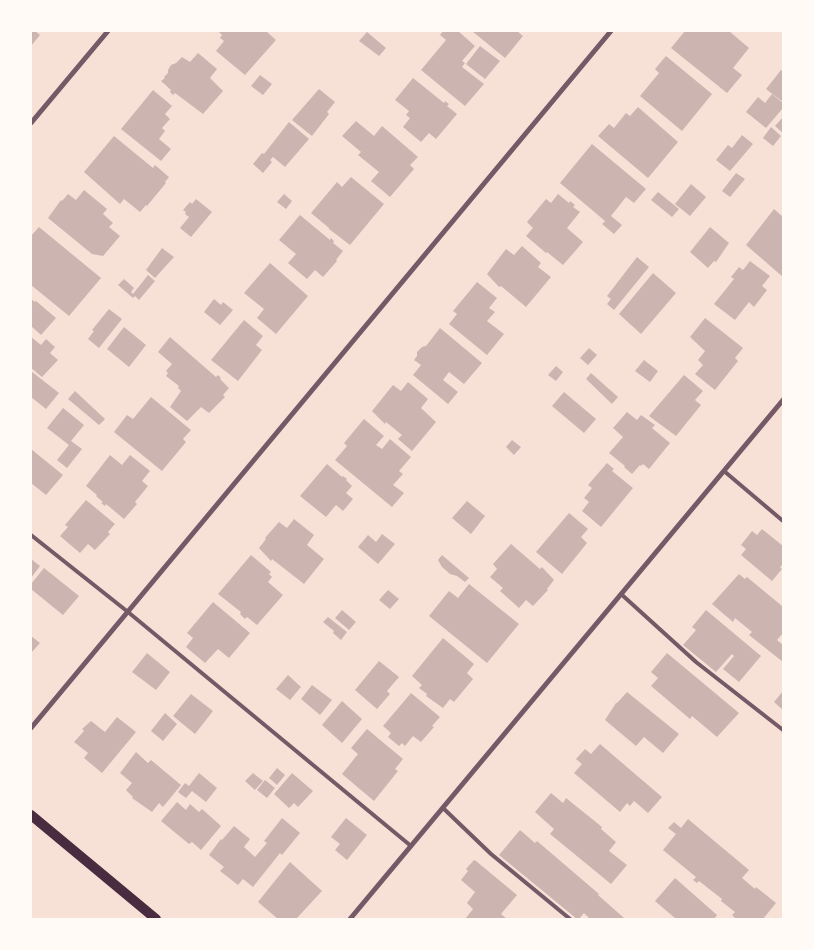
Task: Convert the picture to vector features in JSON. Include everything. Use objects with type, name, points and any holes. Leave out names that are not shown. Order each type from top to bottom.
[{"type":"main road","points":[[31,815],[156,919]]},
{"type":"street","points":[[31,123],[108,31]]},
{"type":"street","points":[[31,728],[611,31]]},
{"type":"street","points":[[350,919],[783,400]]},
{"type":"lane","points":[[724,471],[783,521]]},
{"type":"lane","points":[[31,536],[128,612],[411,846]]},
{"type":"lane","points":[[621,594],[696,662],[783,730]]},
{"type":"lane","points":[[443,808],[491,854],[570,919]]},
{"type":"building","points":[[31,31],[35,31],[40,35],[31,46]]},
{"type":"building","points":[[218,31],[266,31],[276,40],[245,75],[216,51],[224,41],[220,38],[222,35]]},
{"type":"building","points":[[443,31],[458,31],[475,46],[462,61],[465,63],[462,67],[484,84],[465,106],[421,70],[446,40],[440,35]]},
{"type":"building","points":[[472,31],[517,31],[523,36],[505,58]]},
{"type":"building","points":[[685,31],[729,31],[749,48],[733,68],[742,75],[727,93],[671,48]]},
{"type":"building","points":[[367,32],[386,48],[379,56],[359,41]]},
{"type":"building","points":[[480,46],[500,61],[485,79],[466,64]]},
{"type":"building","points":[[198,53],[217,69],[210,78],[223,91],[203,114],[175,93],[173,95],[170,92],[171,90],[161,81],[165,78],[171,65],[182,57],[190,62]]},
{"type":"building","points":[[666,56],[712,94],[682,131],[640,96],[659,73],[655,69]]},
{"type":"building","points":[[781,70],[783,71],[783,102],[766,89]]},
{"type":"building","points":[[260,75],[272,84],[263,95],[251,86]]},
{"type":"building","points":[[413,78],[444,103],[445,101],[449,104],[447,106],[457,114],[436,139],[429,133],[421,142],[403,127],[410,118],[406,115],[409,111],[395,100]]},
{"type":"building","points":[[319,89],[335,102],[327,112],[329,114],[312,136],[292,120]]},
{"type":"building","points":[[153,90],[172,106],[165,114],[170,119],[162,128],[165,131],[159,139],[171,149],[161,161],[121,129]]},
{"type":"building","points":[[772,94],[783,103],[783,108],[766,128],[746,112],[758,97],[765,103]]},
{"type":"building","points":[[638,107],[678,142],[648,178],[598,136],[609,124],[614,128],[626,113],[630,116]]},
{"type":"building","points":[[783,117],[783,133],[775,126]]},
{"type":"building","points":[[356,121],[374,136],[382,126],[418,157],[410,165],[414,169],[390,197],[371,181],[379,172],[358,155],[361,152],[342,136]]},
{"type":"building","points":[[289,122],[309,139],[285,167],[273,157],[270,160],[272,162],[263,173],[253,164],[262,153],[264,154]]},
{"type":"building","points":[[771,127],[781,136],[773,146],[763,138]]},
{"type":"building","points":[[742,135],[753,144],[730,171],[716,160],[728,145],[732,148]]},
{"type":"building","points":[[114,136],[153,168],[155,165],[169,177],[147,206],[140,212],[124,199],[120,204],[84,172]]},
{"type":"building","points":[[592,144],[646,189],[634,203],[626,197],[611,216],[622,225],[614,234],[602,224],[605,221],[560,183]]},
{"type":"building","points":[[736,173],[745,179],[730,197],[722,191]]},
{"type":"building","points":[[351,177],[384,204],[350,245],[311,213],[337,182],[342,187]]},
{"type":"building","points":[[691,184],[706,197],[690,216],[675,204]]},
{"type":"building","points":[[84,190],[107,209],[103,214],[113,223],[109,227],[120,236],[103,256],[92,254],[48,218],[61,200],[68,194],[76,200]]},
{"type":"building","points":[[658,192],[679,209],[672,217],[651,200]]},
{"type":"building","points":[[284,194],[292,201],[286,209],[277,202]]},
{"type":"building","points":[[558,194],[569,203],[570,201],[575,205],[573,207],[580,212],[567,228],[583,242],[563,265],[526,236],[533,228],[527,222],[546,199],[551,203]]},
{"type":"building","points":[[196,199],[212,212],[191,237],[180,228],[189,217],[183,210],[190,202],[192,204]]},
{"type":"building","points":[[774,209],[783,217],[783,277],[746,245]]},
{"type":"building","points":[[300,215],[330,240],[331,238],[334,241],[333,243],[343,251],[323,277],[315,270],[307,279],[288,263],[296,254],[279,240]]},
{"type":"building","points":[[39,227],[101,278],[69,316],[31,285],[31,236]]},
{"type":"building","points":[[710,227],[729,243],[716,262],[714,261],[708,268],[690,252]]},
{"type":"building","points":[[522,246],[541,263],[538,267],[551,277],[526,307],[501,286],[499,287],[487,274],[506,249],[514,255]]},
{"type":"building","points":[[162,248],[174,257],[155,278],[146,270]]},
{"type":"building","points":[[637,257],[649,267],[614,310],[607,304],[611,299],[607,296]]},
{"type":"building","points":[[750,261],[770,276],[762,286],[767,290],[754,307],[749,302],[735,320],[714,304],[734,279],[731,277],[739,267],[743,270]]},
{"type":"building","points":[[270,263],[308,296],[276,334],[257,318],[264,309],[244,293]]},
{"type":"building","points":[[653,273],[676,293],[641,334],[619,314]]},
{"type":"building","points":[[148,275],[155,281],[139,300],[135,296],[133,298],[118,285],[124,279],[134,288],[131,292],[133,294]]},
{"type":"building","points":[[477,282],[497,298],[489,308],[495,312],[487,321],[504,334],[487,355],[449,324],[457,314],[453,311]]},
{"type":"building","points":[[31,299],[56,318],[41,335],[31,326]]},
{"type":"building","points":[[214,299],[221,305],[223,302],[233,310],[220,325],[204,312]]},
{"type":"building","points":[[109,309],[122,319],[99,348],[88,339],[94,331],[92,330]]},
{"type":"building","points":[[705,318],[743,348],[735,358],[738,361],[715,390],[695,374],[703,365],[698,360],[705,351],[690,337]]},
{"type":"building","points":[[244,320],[263,336],[256,345],[262,350],[238,381],[211,360]]},
{"type":"building","points":[[124,327],[146,345],[129,367],[107,349]]},
{"type":"building","points":[[440,328],[482,363],[464,384],[449,372],[443,380],[458,392],[448,404],[413,375],[421,365],[414,360],[417,352],[426,346]]},
{"type":"building","points":[[31,337],[41,345],[46,339],[55,347],[50,353],[58,360],[42,377],[31,368]]},
{"type":"building","points":[[170,337],[216,377],[218,375],[229,388],[223,395],[225,397],[209,413],[201,407],[187,421],[170,407],[181,391],[178,388],[179,386],[166,376],[168,373],[166,371],[172,364],[158,352]]},
{"type":"building","points":[[589,348],[597,355],[588,365],[580,358]]},
{"type":"building","points":[[644,360],[658,371],[650,382],[635,371]]},
{"type":"building","points":[[556,366],[563,372],[556,381],[548,375]]},
{"type":"building","points":[[31,371],[59,393],[46,409],[31,397]]},
{"type":"building","points":[[591,373],[618,397],[612,404],[586,379]]},
{"type":"building","points":[[684,375],[703,391],[695,400],[701,405],[676,436],[649,416]]},
{"type":"building","points":[[408,382],[428,399],[421,408],[436,422],[412,451],[398,439],[402,435],[386,422],[385,424],[372,411],[393,385],[401,391]]},
{"type":"building","points":[[75,391],[105,419],[99,425],[68,399]]},
{"type":"building","points":[[564,392],[596,419],[584,433],[552,406]]},
{"type":"building","points":[[151,397],[191,430],[183,439],[186,442],[162,471],[114,432],[127,415],[133,419]]},
{"type":"building","points":[[63,408],[84,425],[71,441],[82,449],[67,468],[57,460],[69,445],[47,428]]},
{"type":"building","points":[[627,412],[637,420],[641,415],[655,425],[652,428],[670,443],[649,469],[643,464],[632,474],[609,453],[623,437],[613,428]]},
{"type":"building","points":[[364,419],[384,436],[376,445],[382,449],[390,439],[411,457],[399,471],[403,474],[393,485],[404,493],[392,507],[335,460],[347,446],[344,443]]},
{"type":"building","points":[[512,440],[521,447],[514,455],[506,447]]},
{"type":"building","points":[[31,449],[63,475],[46,495],[31,483]]},
{"type":"building","points":[[110,455],[122,465],[130,455],[150,471],[142,481],[148,486],[135,502],[137,504],[124,519],[106,504],[105,506],[101,503],[103,502],[97,495],[86,486]]},
{"type":"building","points":[[607,463],[614,469],[612,471],[633,488],[601,527],[582,511],[589,502],[584,498],[592,488],[588,485]]},
{"type":"building","points":[[327,464],[347,479],[352,486],[346,493],[353,499],[343,511],[336,505],[326,517],[300,496]]},
{"type":"building","points":[[86,500],[115,524],[108,532],[110,534],[95,550],[88,544],[80,553],[60,536],[68,527],[65,525]]},
{"type":"building","points":[[467,501],[485,516],[471,534],[452,518]]},
{"type":"building","points":[[569,513],[588,529],[581,537],[587,543],[562,574],[536,552]]},
{"type":"building","points":[[294,519],[314,535],[307,545],[324,559],[304,584],[272,559],[271,561],[259,548],[279,522],[287,528]]},
{"type":"building","points":[[762,529],[783,546],[783,564],[780,567],[782,569],[772,581],[741,555],[746,549],[741,545],[752,531],[757,535]]},
{"type":"building","points":[[382,534],[395,544],[378,564],[358,547],[368,535],[376,542]]},
{"type":"building","points":[[511,544],[540,569],[542,567],[554,580],[548,590],[533,606],[526,600],[519,608],[500,591],[503,588],[490,577],[497,569],[493,564]]},
{"type":"building","points":[[251,555],[271,572],[269,574],[272,577],[268,582],[283,595],[257,625],[247,617],[245,619],[240,614],[241,612],[218,594]]},
{"type":"building","points":[[442,555],[469,578],[465,582],[442,567],[438,560]]},
{"type":"building","points":[[31,559],[40,566],[31,578]]},
{"type":"building","points":[[44,568],[79,596],[63,615],[31,589],[31,584]]},
{"type":"building","points":[[739,574],[745,579],[747,577],[782,606],[783,633],[777,640],[783,645],[783,662],[749,635],[752,632],[735,618],[733,622],[712,604]]},
{"type":"building","points":[[469,584],[519,624],[487,663],[429,616],[449,591],[458,598]]},
{"type":"building","points":[[388,590],[399,599],[390,609],[379,600]]},
{"type":"building","points":[[213,602],[250,633],[229,658],[218,649],[205,663],[186,647],[193,638],[187,633]]},
{"type":"building","points":[[342,610],[356,622],[349,630],[335,618]]},
{"type":"building","points":[[706,610],[761,656],[739,682],[723,669],[734,656],[732,654],[716,672],[683,645],[696,630],[692,627]]},
{"type":"building","points":[[328,617],[347,632],[341,640],[323,622]]},
{"type":"building","points":[[31,636],[40,643],[31,653]]},
{"type":"building","points":[[443,638],[474,664],[467,673],[473,679],[454,702],[450,699],[443,708],[426,696],[427,694],[419,688],[422,685],[412,676]]},
{"type":"building","points":[[147,653],[170,672],[156,690],[132,672]]},
{"type":"building","points":[[667,653],[739,713],[717,737],[692,716],[690,719],[651,686],[658,678],[651,672]]},
{"type":"building","points":[[379,661],[399,677],[387,691],[390,694],[377,709],[355,690]]},
{"type":"building","points":[[288,675],[301,687],[290,700],[276,689]]},
{"type":"building","points":[[312,685],[332,700],[320,715],[301,699]]},
{"type":"building","points":[[783,691],[783,710],[774,702]]},
{"type":"building","points":[[627,692],[679,734],[663,753],[644,737],[636,746],[605,720],[616,703]]},
{"type":"building","points":[[411,693],[440,717],[421,742],[413,736],[405,746],[402,743],[399,746],[388,737],[391,733],[383,726]]},
{"type":"building","points":[[191,694],[213,711],[195,734],[173,716]]},
{"type":"building","points":[[342,701],[362,719],[342,743],[322,725]]},
{"type":"building","points":[[165,713],[177,724],[163,741],[151,731]]},
{"type":"building","points":[[117,717],[136,732],[102,773],[84,758],[88,753],[74,742],[84,731],[82,729],[91,721],[105,732]]},
{"type":"building","points":[[367,729],[403,759],[395,769],[398,771],[374,801],[342,774],[358,754],[351,748]]},
{"type":"building","points":[[600,744],[662,797],[648,813],[634,801],[630,806],[627,803],[620,812],[574,773],[582,764],[576,759],[585,749],[591,754]]},
{"type":"building","points":[[136,752],[148,763],[151,760],[181,785],[163,807],[159,803],[152,812],[132,798],[126,790],[132,783],[120,773]]},
{"type":"building","points":[[277,768],[285,775],[277,785],[269,778]]},
{"type":"building","points":[[199,773],[217,788],[206,802],[192,791],[186,798],[178,792],[185,783],[189,786]]},
{"type":"building","points":[[253,773],[263,781],[255,790],[245,781]]},
{"type":"building","points":[[292,773],[313,791],[298,807],[294,803],[289,808],[274,794]]},
{"type":"building","points":[[265,780],[275,788],[267,798],[257,790]]},
{"type":"building","points":[[551,793],[563,803],[566,798],[602,827],[601,829],[616,842],[609,851],[627,865],[611,884],[550,834],[554,829],[535,812]]},
{"type":"building","points":[[177,802],[186,810],[190,804],[199,812],[202,809],[221,826],[201,850],[192,842],[189,844],[161,821]]},
{"type":"building","points":[[282,818],[300,833],[282,855],[280,853],[253,887],[243,879],[238,885],[220,871],[224,867],[209,855],[234,826],[250,839],[244,847],[255,857],[267,843],[264,841]]},
{"type":"building","points":[[346,818],[367,835],[347,860],[335,850],[340,844],[331,837]]},
{"type":"building","points":[[688,819],[749,870],[742,878],[776,903],[763,919],[736,919],[732,915],[735,912],[721,901],[722,899],[699,881],[697,883],[693,880],[696,877],[663,850],[676,834],[668,828],[674,822],[681,828]]},
{"type":"building","points":[[520,830],[535,843],[537,841],[624,918],[590,919],[584,913],[577,919],[499,855]]},
{"type":"building","points":[[474,860],[517,895],[501,914],[507,919],[465,919],[473,909],[467,903],[475,892],[461,880],[468,871],[466,869]]},
{"type":"building","points":[[290,862],[322,891],[296,919],[278,919],[258,902]]},
{"type":"building","points":[[675,878],[717,915],[714,919],[676,919],[655,901]]}]
